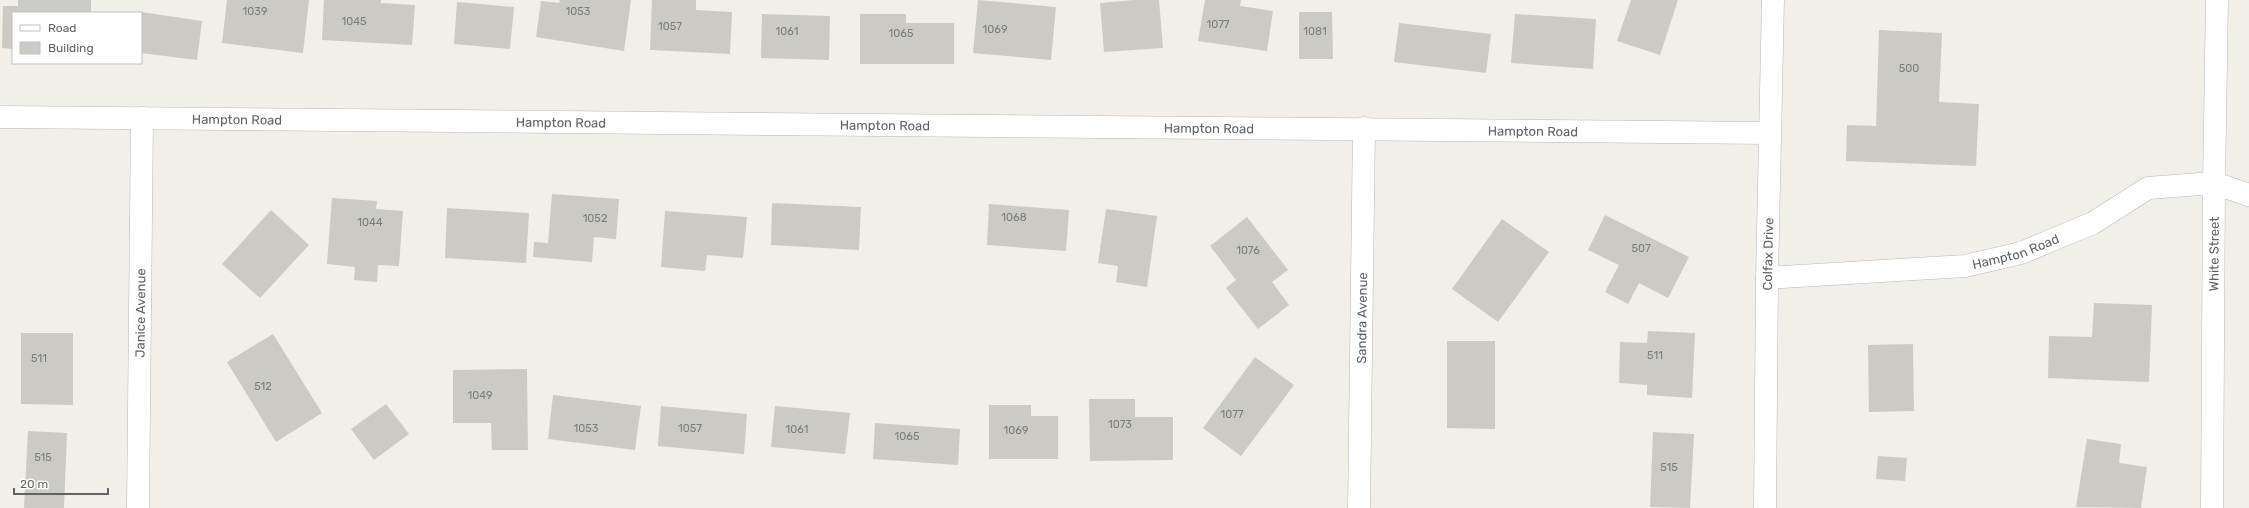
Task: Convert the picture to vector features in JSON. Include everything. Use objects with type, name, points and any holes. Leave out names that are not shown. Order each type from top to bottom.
[{"type":"street","name":"Colfax Drive","points":[[1765,508],[1767,278],[1773,0]]},
{"type":"street","name":"White Street","points":[[2212,508],[2217,0]]},
{"type":"street","name":"Hampton Road","points":[[0,117],[1364,128],[1770,133]]},
{"type":"street","name":"Janice Avenue","points":[[138,508],[142,118]]},
{"type":"street","name":"Sandra Avenue","points":[[1359,508],[1364,128]]},
{"type":"street","name":"Hampton Road","points":[[1767,278],[1965,266],[2021,253],[2093,223],[2148,188],[2214,183],[2249,195]]},
{"type":"building","points":[[18,0],[91,0],[91,12],[12,12],[12,49],[2,48],[3,6],[18,6]]},
{"type":"building","points":[[227,0],[309,0],[303,53],[222,43]]},
{"type":"building","points":[[324,0],[381,0],[381,3],[415,5],[412,45],[322,40]]},
{"type":"building","points":[[560,0],[631,0],[624,51],[536,37],[541,1],[559,3]]},
{"type":"building","points":[[652,0],[696,0],[696,10],[732,12],[730,54],[650,50]]},
{"type":"building","points":[[978,0],[1056,7],[1051,60],[973,53]]},
{"type":"building","points":[[1134,0],[1159,0],[1163,48],[1104,52],[1100,3]]},
{"type":"building","points":[[1205,0],[1241,0],[1240,6],[1273,11],[1267,51],[1198,41]]},
{"type":"building","points":[[1631,0],[1678,0],[1660,55],[1617,41]]},
{"type":"building","points":[[457,2],[514,7],[510,49],[454,44]]},
{"type":"building","points":[[142,12],[202,21],[197,60],[142,53]]},
{"type":"building","points":[[1299,12],[1332,12],[1333,59],[1299,59]]},
{"type":"building","points":[[762,14],[830,16],[829,60],[761,58]]},
{"type":"building","points":[[860,14],[906,14],[906,23],[954,23],[954,64],[860,64]]},
{"type":"building","points":[[1515,14],[1596,19],[1593,69],[1511,63]]},
{"type":"building","points":[[1399,23],[1491,34],[1486,73],[1394,62]]},
{"type":"building","points":[[1879,30],[1942,33],[1939,102],[1979,104],[1976,166],[1846,161],[1847,125],[1876,126]]},
{"type":"building","points":[[552,194],[619,199],[616,239],[594,237],[592,262],[533,257],[534,242],[548,243]]},
{"type":"building","points":[[332,198],[377,201],[376,209],[403,211],[399,266],[378,265],[377,282],[354,280],[355,267],[327,264]]},
{"type":"building","points":[[772,203],[861,207],[859,250],[771,245]]},
{"type":"building","points":[[989,204],[1069,210],[1066,251],[987,245]]},
{"type":"building","points":[[447,208],[529,213],[526,263],[445,258]]},
{"type":"building","points":[[1106,209],[1157,216],[1147,287],[1116,282],[1118,266],[1098,263]]},
{"type":"building","points":[[271,210],[309,245],[260,298],[222,264]]},
{"type":"building","points":[[665,211],[747,217],[743,258],[707,255],[705,271],[661,267]]},
{"type":"building","points":[[1605,215],[1689,257],[1668,298],[1639,283],[1628,304],[1605,292],[1619,265],[1588,250]]},
{"type":"building","points":[[1247,217],[1288,270],[1272,282],[1289,305],[1258,329],[1226,288],[1236,280],[1210,246]]},
{"type":"building","points":[[1502,219],[1549,252],[1498,322],[1452,289]]},
{"type":"building","points":[[2094,303],[2152,305],[2149,382],[2048,378],[2049,336],[2092,337]]},
{"type":"building","points":[[1648,331],[1695,333],[1692,398],[1647,395],[1647,385],[1619,383],[1620,342],[1647,343]]},
{"type":"building","points":[[21,333],[73,333],[73,405],[21,404]]},
{"type":"building","points":[[273,334],[322,413],[276,442],[227,362]]},
{"type":"building","points":[[1447,341],[1495,341],[1495,429],[1447,428]]},
{"type":"building","points":[[1913,344],[1914,411],[1869,412],[1868,345]]},
{"type":"building","points":[[1255,357],[1294,385],[1241,456],[1203,428]]},
{"type":"building","points":[[527,369],[528,450],[492,450],[491,423],[453,423],[453,370]]},
{"type":"building","points":[[553,395],[641,406],[635,450],[548,439]]},
{"type":"building","points":[[1089,399],[1135,399],[1135,417],[1173,417],[1173,460],[1090,461]]},
{"type":"building","points":[[386,404],[409,434],[374,460],[351,429]]},
{"type":"building","points":[[989,405],[1031,405],[1031,416],[1058,416],[1058,459],[989,459]]},
{"type":"building","points":[[661,406],[747,414],[744,454],[658,446]]},
{"type":"building","points":[[775,406],[850,413],[845,454],[771,447]]},
{"type":"building","points":[[875,423],[960,429],[958,465],[873,459]]},
{"type":"building","points":[[28,431],[67,433],[64,508],[24,508]]},
{"type":"building","points":[[1653,432],[1694,434],[1690,508],[1650,507]]},
{"type":"building","points":[[2087,439],[2121,444],[2119,463],[2147,467],[2141,508],[2076,507]]},
{"type":"building","points":[[1878,456],[1907,458],[1905,481],[1876,479]]}]
